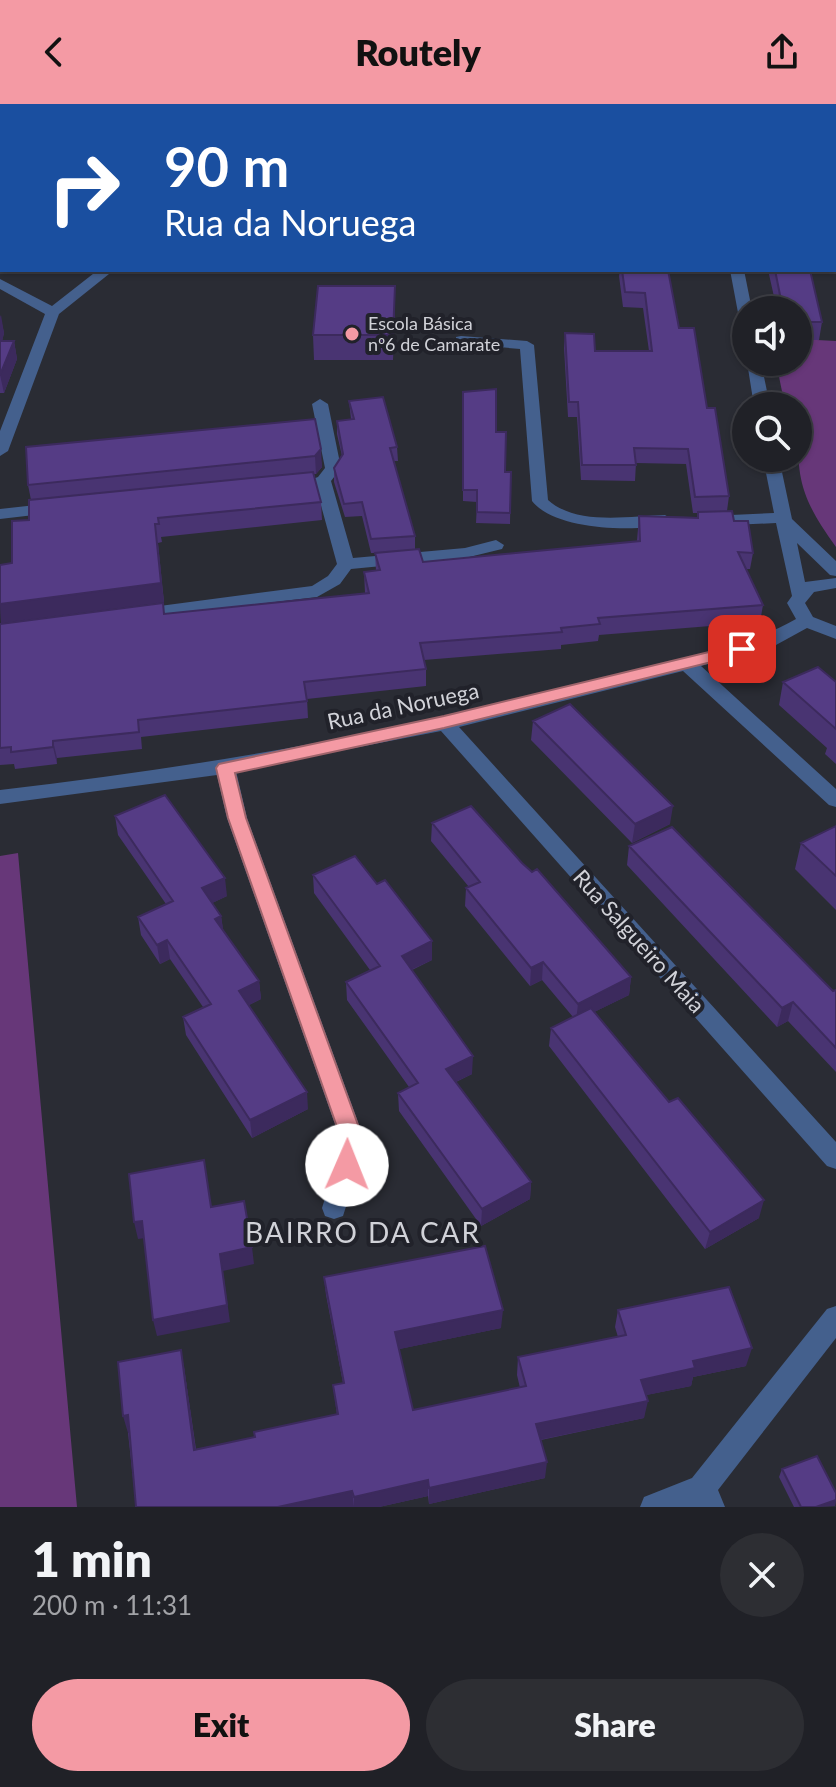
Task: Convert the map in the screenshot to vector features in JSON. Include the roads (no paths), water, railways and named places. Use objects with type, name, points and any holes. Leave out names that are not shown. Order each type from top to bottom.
[{"type":"street","points":[[0,451],[53,312],[104,272]]},
{"type":"street","points":[[737,272],[742,296]]},
{"type":"street","points":[[0,283],[53,312]]},
{"type":"street","points":[[461,340],[527,345],[540,501],[547,511],[565,518],[688,521],[781,518],[836,571]]},
{"type":"street","points":[[292,484],[323,481],[333,468],[320,404]]},
{"type":"street","points":[[773,472],[799,594],[796,603],[806,621],[836,633]]},
{"type":"street","points":[[323,481],[346,564]]},
{"type":"street","points":[[0,514],[76,506]]},
{"type":"street","points":[[119,617],[317,591],[334,580],[346,564],[465,553],[496,545]]},
{"type":"street","points":[[799,594],[808,587],[836,583]]},
{"type":"street","name":"Rua da Noruega","points":[[0,797],[121,785],[225,768],[444,722],[770,641],[806,621]]},
{"type":"street","points":[[687,664],[836,800]]},
{"type":"street","name":"Rua Salgueiro Maia","points":[[444,722],[836,1159]]},
{"type":"street","points":[[225,768],[237,818],[354,1144],[334,1208]]},
{"type":"street","points":[[654,1507],[707,1498],[836,1318]]},
{"type":"place","name":"Escola Básica nº6 de Camarate","points":[[352,334]]},
{"type":"district","name":"BAIRRO DA CAR","points":[[363,1233]]}]
